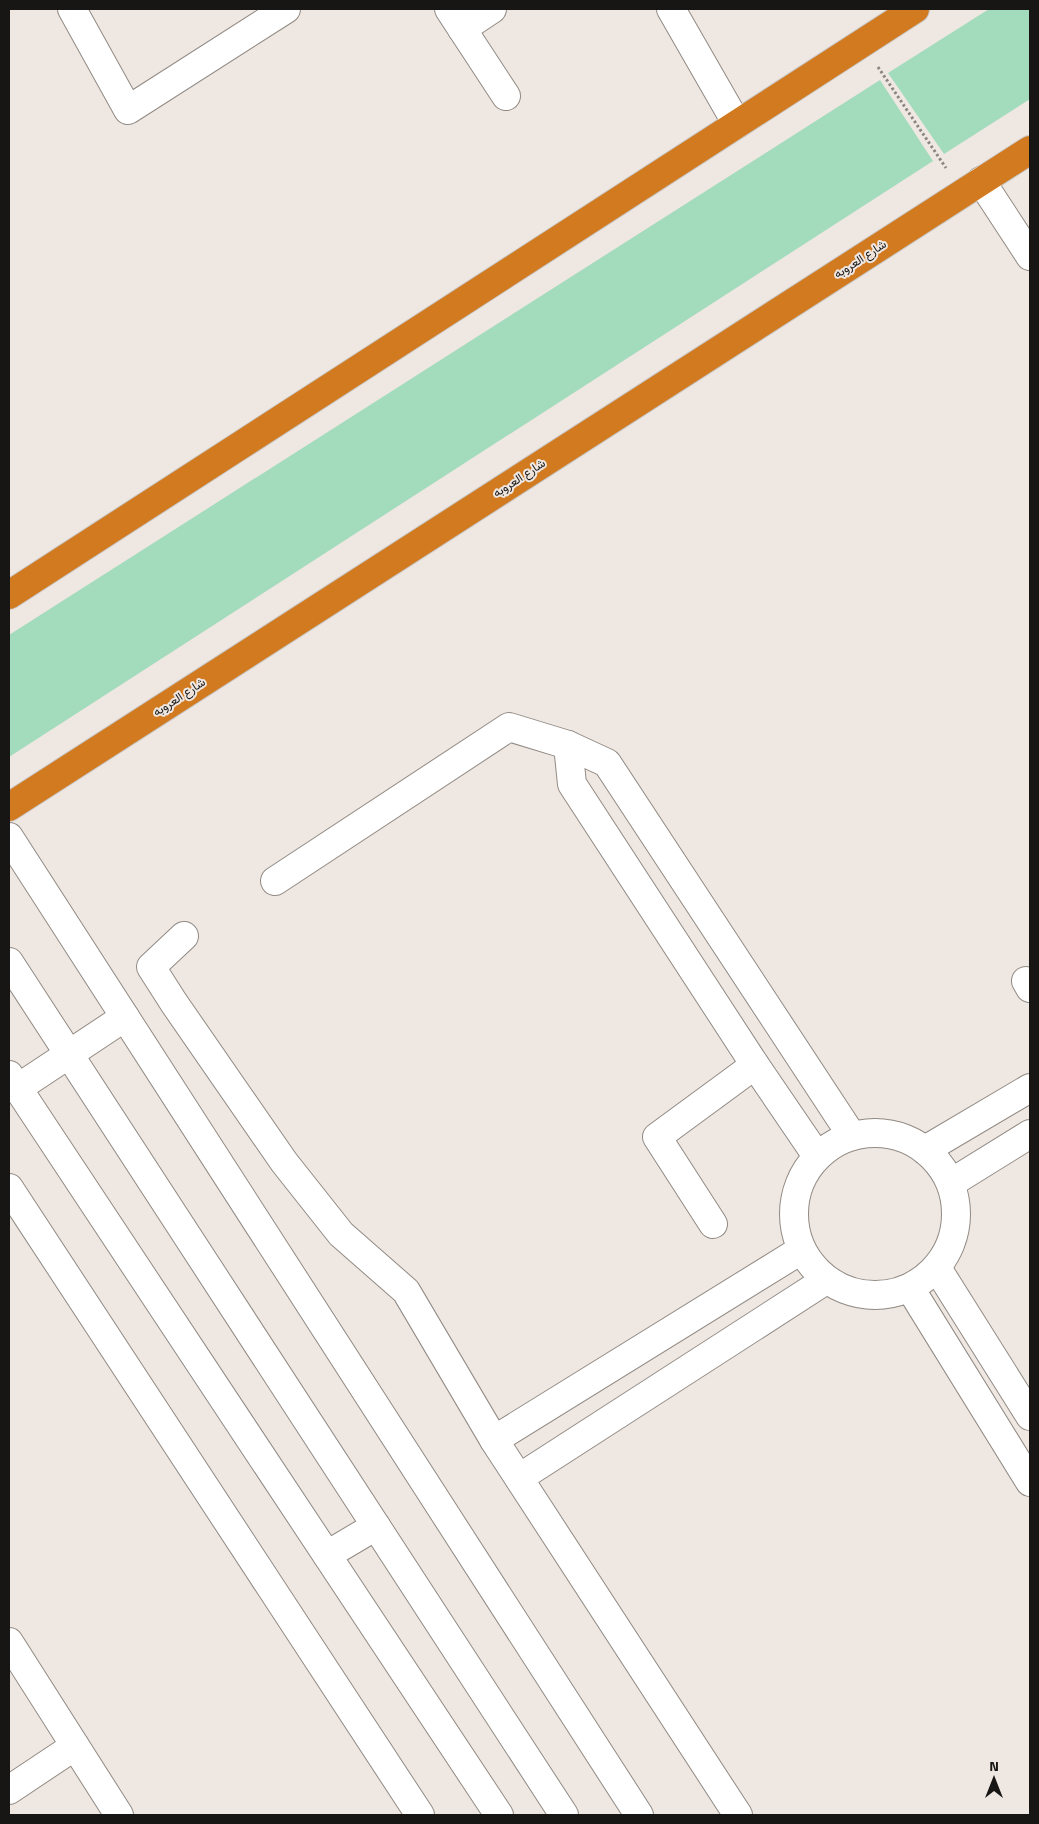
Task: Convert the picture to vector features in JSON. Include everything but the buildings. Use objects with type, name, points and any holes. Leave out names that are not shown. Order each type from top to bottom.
[{"type":"highway","points":[[9,595],[915,9]]},
{"type":"highway","name":"شارع العروبه","points":[[9,806],[1030,150]]},
{"type":"street","points":[[72,9],[128,110],[286,9]]},
{"type":"street","points":[[492,9],[456,19],[506,96]]},
{"type":"street","points":[[671,9],[737,124]]},
{"type":"street","points":[[972,187],[1030,256]]},
{"type":"street","points":[[275,881],[509,727],[568,745],[607,763],[852,1136]]},
{"type":"street","points":[[568,745],[572,784],[755,1065],[818,1156]]},
{"type":"street","points":[[9,837],[639,1815]]},
{"type":"street","points":[[184,936],[151,967],[289,1169],[341,1234],[406,1291],[494,1440],[738,1815]]},
{"type":"street","points":[[9,962],[564,1815]]},
{"type":"street","points":[[126,1017],[69,1054],[13,1081],[499,1815]]},
{"type":"street","points":[[713,1224],[657,1137],[755,1065]]},
{"type":"street","points":[[925,1150],[1030,1088]]},
{"type":"street","points":[[878,1133],[903,1138],[925,1150],[950,1183],[957,1212],[952,1242],[937,1268],[910,1288],[882,1296],[852,1293],[826,1280],[801,1250],[794,1224],[795,1199],[804,1174],[818,1156],[833,1144],[852,1136],[878,1133]]},
{"type":"street","points":[[950,1183],[1030,1134]]},
{"type":"street","points":[[9,1188],[420,1815]]},
{"type":"street","points":[[494,1440],[801,1250]]},
{"type":"street","points":[[937,1268],[1030,1416]]},
{"type":"street","points":[[519,1478],[826,1280]]},
{"type":"street","points":[[910,1288],[1030,1480]]},
{"type":"street","points":[[328,1555],[376,1526]]},
{"type":"street","points":[[9,1642],[119,1815]]},
{"type":"street","points":[[9,1790],[75,1746]]},
{"type":"path","points":[[862,43],[972,187]]},
{"type":"green space","points":[[989,9],[1030,9],[1030,99],[944,154],[888,73]]},
{"type":"green space","points":[[880,80],[933,161],[9,757],[9,635]]}]
